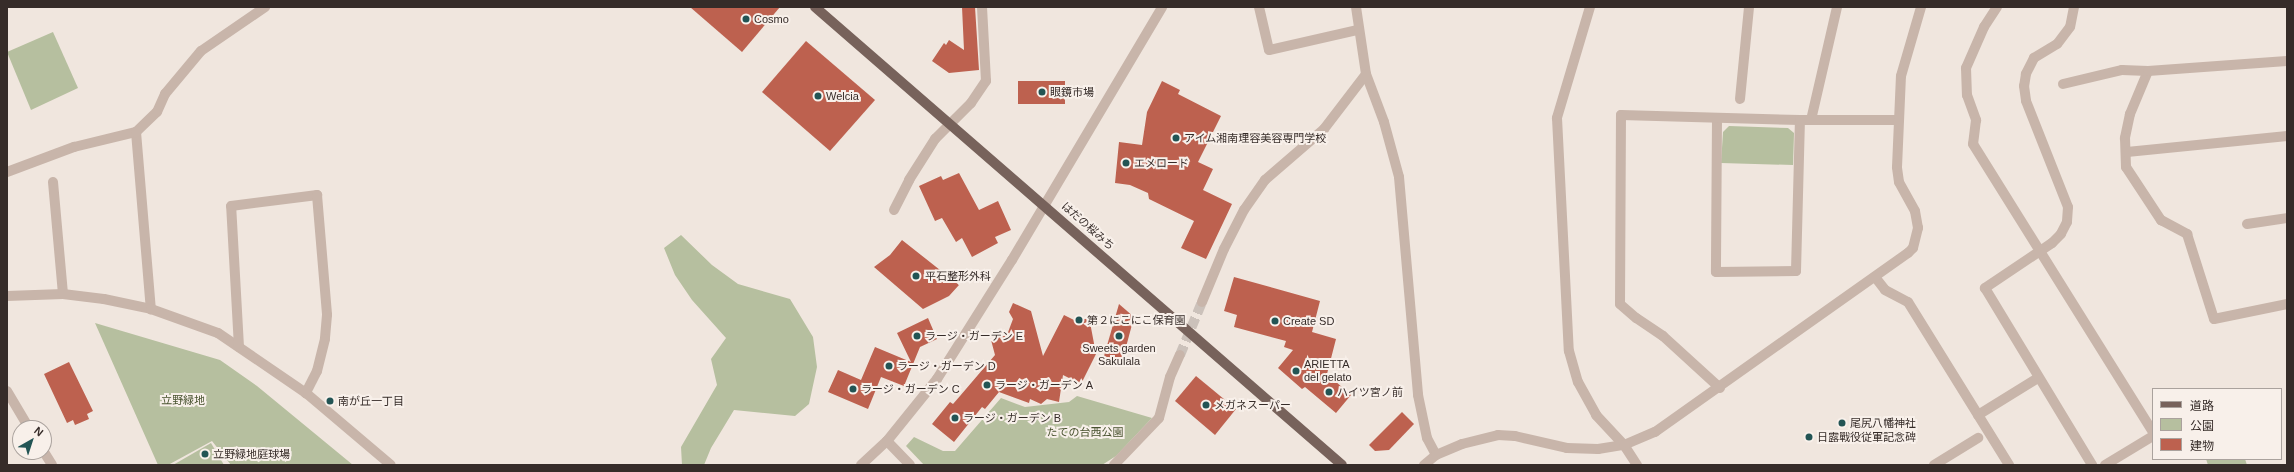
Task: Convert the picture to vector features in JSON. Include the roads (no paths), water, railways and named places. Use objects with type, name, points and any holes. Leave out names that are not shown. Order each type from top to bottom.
[{"type":"main road","name":"はだの桜みち","points":[[815,7],[1045,204],[1342,465]]},
{"type":"street","points":[[7,172],[74,147],[136,132],[157,112],[165,94],[201,51],[265,7]]},
{"type":"street","points":[[894,210],[909,180],[934,139],[971,103],[986,81],[982,7]]},
{"type":"street","points":[[861,465],[887,441],[937,379],[1045,204],[1162,7]]},
{"type":"street","points":[[1259,7],[1269,50],[1357,30]]},
{"type":"street","points":[[1356,7],[1357,30],[1366,74],[1384,122],[1399,177],[1418,394],[1427,438],[1436,455]]},
{"type":"street","points":[[1590,7],[1557,118],[1569,351],[1578,382],[1596,415],[1624,445],[1637,465]]},
{"type":"street","points":[[1740,99],[1749,7]]},
{"type":"street","points":[[1811,120],[1838,7]]},
{"type":"street","points":[[1424,465],[1436,455],[1462,444],[1498,436],[1515,436],[1567,448],[1598,449],[1624,445],[1656,432],[1908,254],[1914,244],[1918,228],[1915,212],[1899,182],[1897,167],[1901,76],[1921,7]]},
{"type":"street","points":[[1997,7],[1984,28],[1966,68],[1967,95],[1976,120],[1973,144],[2152,430]]},
{"type":"street","points":[[2074,7],[2070,27],[2057,44],[2034,58],[2026,74],[2024,86],[2026,101],[2068,207],[2067,222],[2061,234],[2041,251],[1985,288],[2038,378],[2092,465]]},
{"type":"street","points":[[2063,84],[2122,70],[2148,71],[2287,61]]},
{"type":"street","points":[[2148,71],[2130,114],[2125,138],[2127,152],[2126,167],[2161,220],[2187,234],[2214,319],[2287,304]]},
{"type":"street","points":[[1202,302],[1224,249],[1252,198],[1265,180],[1324,129],[1366,74]]},
{"type":"street","points":[[1720,388],[1663,336],[1636,318],[1620,304],[1621,115],[1717,119],[1899,120]]},
{"type":"street","points":[[1717,119],[1716,272],[1796,271],[1800,120]]},
{"type":"street","points":[[136,132],[150,309]]},
{"type":"street","points":[[2127,152],[2287,136]]},
{"type":"street","points":[[53,182],[63,294]]},
{"type":"street","points":[[239,347],[231,206],[317,196],[325,278],[327,321],[325,339],[317,371],[306,393]]},
{"type":"street","points":[[2247,224],[2287,218]]},
{"type":"street","points":[[1875,277],[1884,290],[1908,302],[2009,465]]},
{"type":"street","points":[[7,296],[63,294],[104,299],[150,309],[218,333],[306,393],[391,465]]},
{"type":"street","points":[[1119,464],[1159,418],[1170,377],[1180,355]]},
{"type":"street","points":[[1978,415],[2038,378]]},
{"type":"street","points":[[7,391],[24,420]]},
{"type":"street","points":[[2105,465],[2152,437]]},
{"type":"street","points":[[1934,465],[1978,438]]},
{"type":"street","points":[[887,441],[910,465]]},
{"type":"tunnel","points":[[1180,355],[1202,302]]},
{"type":"place","name":"Cosmo","points":[[746,19]]},
{"type":"place","name":"眼鏡市場","points":[[1042,92]]},
{"type":"place","name":"Welcia","points":[[818,96]]},
{"type":"place","name":"アイム湘南理容美容専門学校","points":[[1176,138]]},
{"type":"place","name":"エメロード","points":[[1126,163]]},
{"type":"place","name":"平石整形外科","points":[[916,276]]},
{"type":"place","name":"第２にこにこ保育園","points":[[1079,320]]},
{"type":"place","name":"Create SD","points":[[1275,321]]},
{"type":"place","name":"ラージ・ガーデン E","points":[[917,336]]},
{"type":"place","name":"Sweets garden Sakulala","points":[[1119,336]]},
{"type":"place","name":"ラージ・ガーデン D","points":[[889,366]]},
{"type":"place","name":"ARIETTA del gelato","points":[[1296,371]]},
{"type":"place","name":"ラージ・ガーデン A","points":[[987,385]]},
{"type":"place","name":"ラージ・ガーデン C","points":[[853,389]]},
{"type":"place","name":"ハイツ宮ノ前","points":[[1329,392]]},
{"type":"place","name":"南が丘一丁目","points":[[330,401]]},
{"type":"place","name":"メガネスーパー","points":[[1206,405]]},
{"type":"place","name":"ラージ・ガーデン B","points":[[955,418]]},
{"type":"place","name":"尾尻八幡神社","points":[[1842,423]]},
{"type":"place","name":"日露戰役従軍記念碑","points":[[1809,437]]},
{"type":"place","name":"立野緑地庭球場","points":[[205,454]]},
{"type":"park label","name":"立野緑地","points":[[183,400]]},
{"type":"park label","name":"たての台西公園","points":[[1085,432]]}]
